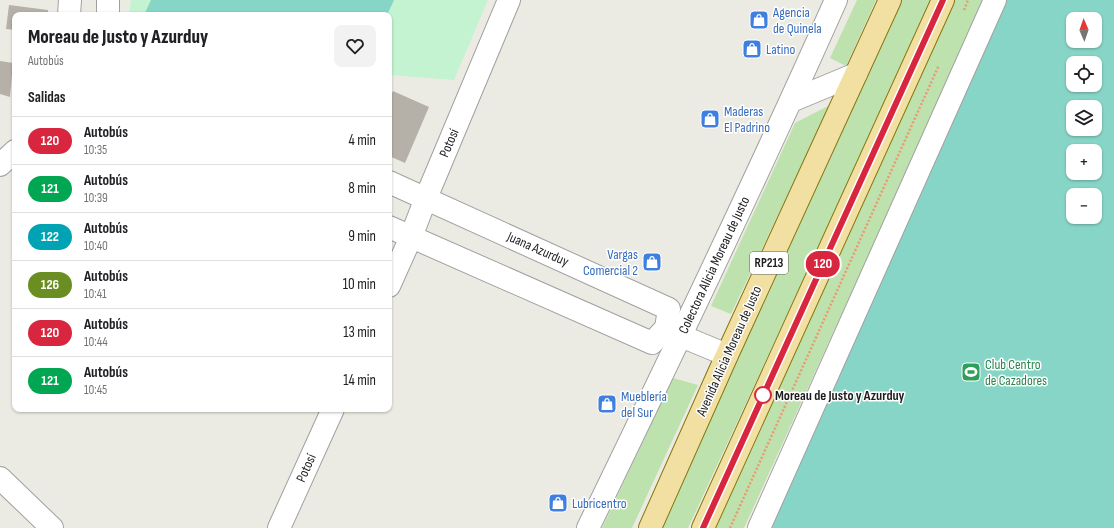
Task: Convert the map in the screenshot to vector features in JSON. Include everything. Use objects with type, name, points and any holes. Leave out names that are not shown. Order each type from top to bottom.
[{"type":"main road","name":"Avenida Alicia Moreau de Justo","points":[[650,528],[727,355],[890,0]]},
{"type":"main road","points":[[703,528],[942,0]]},
{"type":"street","points":[[69,12],[70,0]]},
{"type":"street","points":[[108,0],[108,12]]},
{"type":"street","name":"Potosí","points":[[392,279],[509,0]]},
{"type":"street","name":"Colectora Alicia Moreau de Justo","points":[[588,528],[673,332],[791,101],[836,0]]},
{"type":"street","points":[[759,528],[995,0]]},
{"type":"street","points":[[791,101],[856,74]]},
{"type":"street","points":[[0,165],[12,154]]},
{"type":"street","name":"Juana Azurduy","points":[[392,183],[669,309],[673,332]]},
{"type":"street","points":[[392,228],[652,343],[673,332],[727,355]]},
{"type":"street","name":"Potosí","points":[[279,528],[332,412]]},
{"type":"street","points":[[0,478],[52,528]]},
{"type":"path","points":[[962,14],[968,0]]},
{"type":"path","points":[[730,528],[942,58]]},
{"type":"green space","points":[[131,0],[488,0],[454,80],[392,75],[392,12],[129,12]]},
{"type":"green space","points":[[857,0],[876,0],[846,66],[830,58]]},
{"type":"green space","points":[[902,0],[933,0],[688,528],[653,528]]},
{"type":"green space","points":[[951,0],[985,0],[744,528],[712,528]]},
{"type":"green space","points":[[830,105],[731,314],[711,306],[795,123]]},
{"type":"green space","points":[[673,378],[698,385],[632,528],[602,528]]},
{"type":"shaded area","points":[[151,0],[394,0],[388,12],[145,12]]},
{"type":"shaded area","name":"Club Centro de Cazadores","points":[[994,0],[1114,0],[1114,528],[759,528]]},
{"type":"building","points":[[9,5],[48,10],[48,12],[12,12],[12,30],[6,29]]},
{"type":"building","points":[[0,61],[12,63],[10,97],[0,94]]},
{"type":"building","points":[[393,91],[429,107],[405,163],[392,157]]},
{"type":"bus line","name":"120","points":[[703,528],[943,0]]},
{"type":"place","name":"Agencia de Quinela","points":[[759,20]]},
{"type":"place","name":"Latino","points":[[752,49]]},
{"type":"place","name":"Maderas El Padrino","points":[[710,119]]},
{"type":"place","name":"Vargas Comercial 2","points":[[652,262]]},
{"type":"place","name":"Club Centro de Cazadores","points":[[971,372]]},
{"type":"place","name":"Moreau de Justo y Azurduy","points":[[763,395]]},
{"type":"place","name":"Mueblería del Sur","points":[[607,404]]},
{"type":"place","name":"Lubricentro","points":[[558,503]]}]
